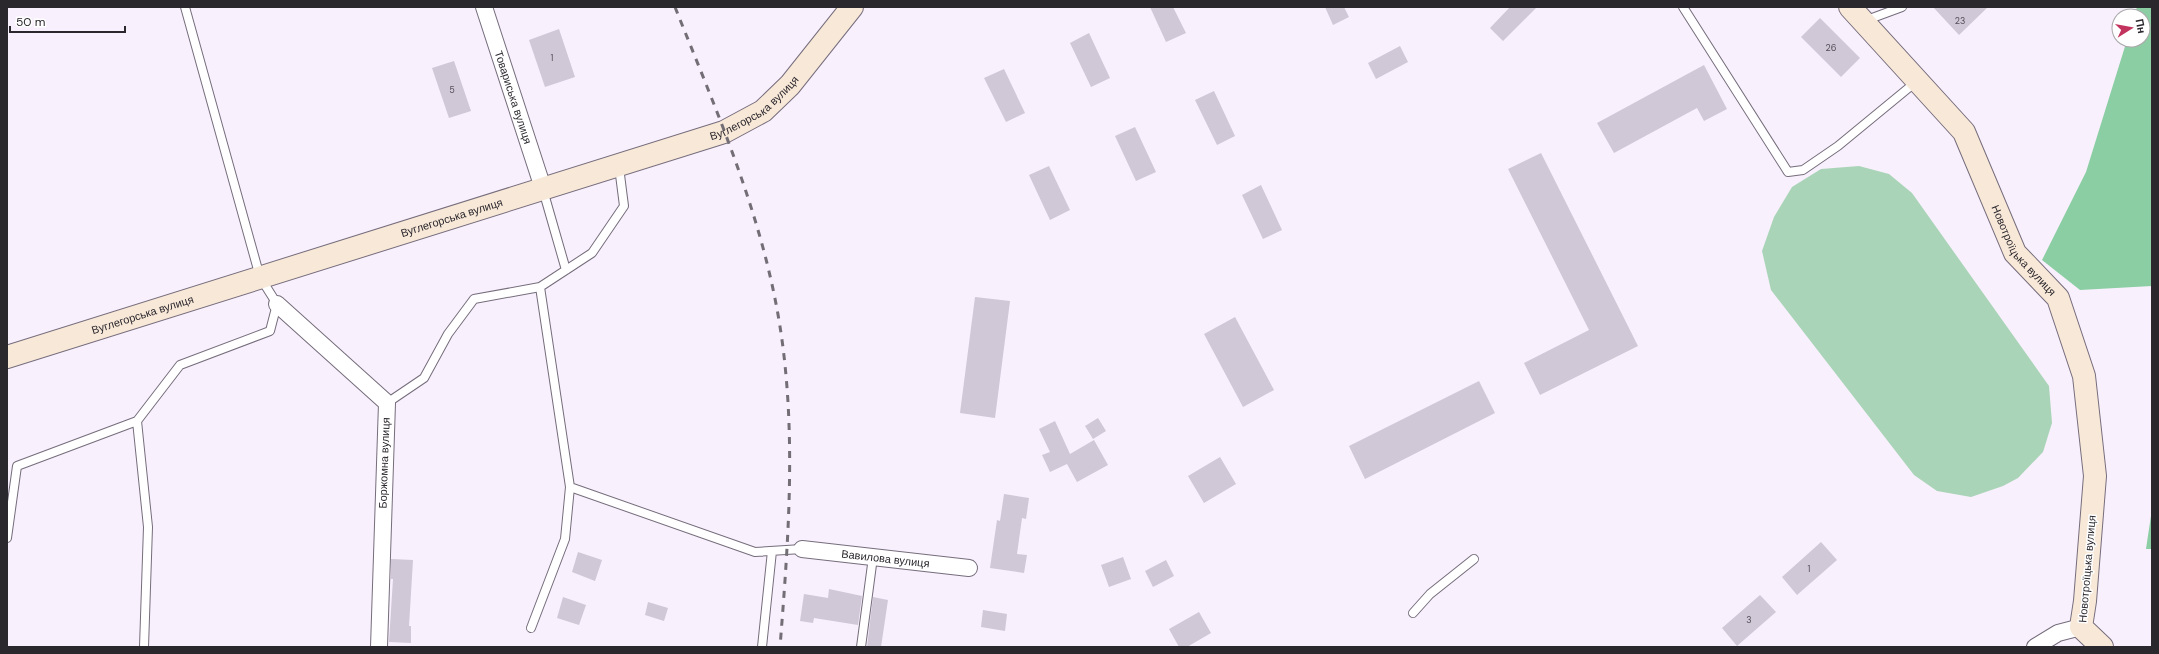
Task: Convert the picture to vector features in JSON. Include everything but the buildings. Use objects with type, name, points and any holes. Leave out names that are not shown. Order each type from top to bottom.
[{"type":"main road","name":"Вуглегорська вулиця","points":[[7,357],[618,164],[724,132],[763,111],[790,85],[852,7]]},
{"type":"main road","name":"Новотроїцька вулиця","points":[[1857,14],[1964,132],[2015,253],[2058,298],[2084,376],[2095,476],[2085,601],[2080,627],[2102,647]]},
{"type":"street","name":"Товариська вулиця","points":[[484,7],[543,188]]},
{"type":"street","name":"Боржомна вулиця","points":[[277,304],[387,404],[379,647]]},
{"type":"street","name":"Вавилова вулиця","points":[[802,549],[969,568]]},
{"type":"street","points":[[2035,647],[2058,633],[2080,627]]},
{"type":"lane","points":[[7,538],[17,466],[137,420],[180,365],[270,331],[277,304],[260,277],[185,7]]},
{"type":"lane","points":[[1683,7],[1788,172],[1803,170],[1838,146],[1917,81]]},
{"type":"lane","points":[[1857,14],[1902,7]]},
{"type":"lane","points":[[387,404],[424,378],[448,334],[474,299],[540,288],[592,253],[624,206],[618,164]]},
{"type":"lane","points":[[543,188],[566,270]]},
{"type":"lane","points":[[531,628],[565,539],[570,486],[540,288]]},
{"type":"lane","points":[[137,420],[148,527],[144,647]]},
{"type":"lane","points":[[570,486],[755,552],[802,549]]},
{"type":"lane","points":[[762,647],[772,551]]},
{"type":"lane","points":[[862,647],[873,557]]},
{"type":"lane","points":[[1413,613],[1430,594],[1474,559]]},
{"type":"green space","points":[[2152,7],[2152,286],[2080,290],[2042,260],[2086,172],[2125,48],[2151,48],[2151,8],[2137,8]]},
{"type":"green space","points":[[1859,166],[1889,174],[1912,193],[2049,386],[2052,423],[2043,452],[2018,478],[2003,486],[1971,497],[1937,491],[1914,475],[1771,290],[1762,251],[1774,217],[1792,187],[1821,169]]},
{"type":"green space","points":[[2152,509],[2152,549],[2146,549]]},
{"type":"railway","points":[[675,7],[739,170],[765,254],[775,297],[786,378],[790,455],[788,532],[780,647]]}]
